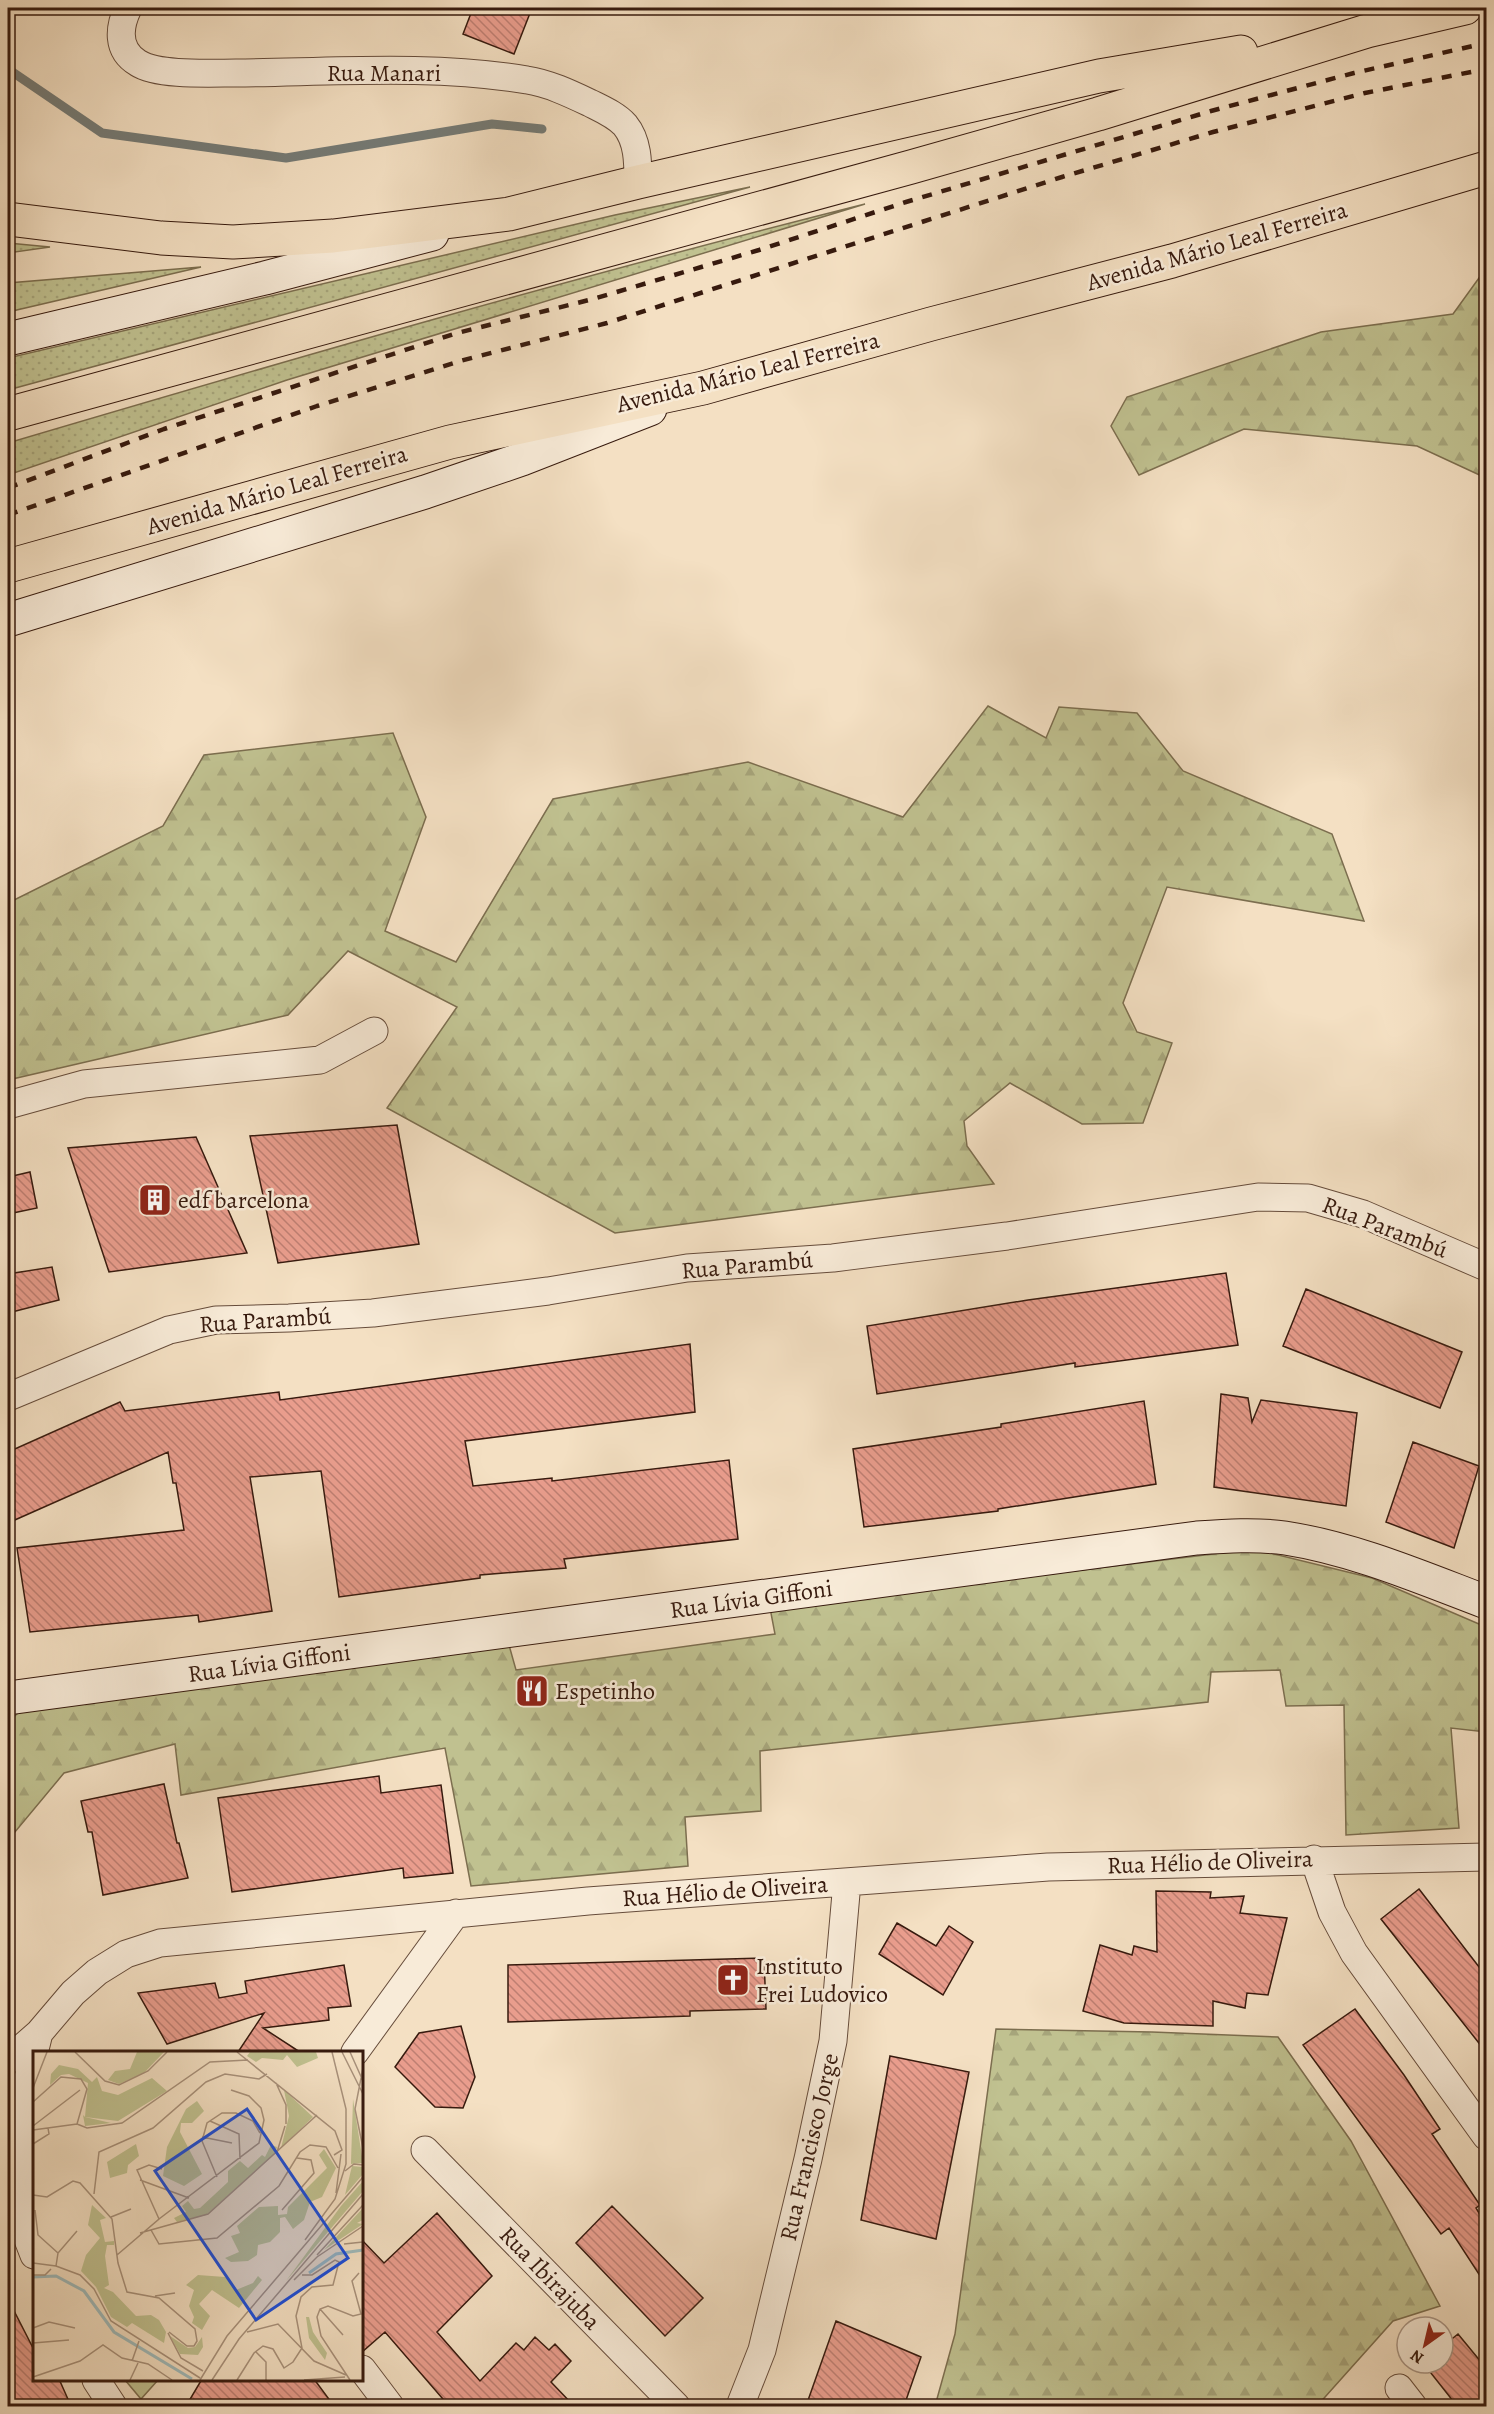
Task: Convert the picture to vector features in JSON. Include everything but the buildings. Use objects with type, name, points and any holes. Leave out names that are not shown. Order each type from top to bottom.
[{"type":"highway","points":[[8,414],[922,164],[1110,110],[1427,13],[1465,8]]},
{"type":"highway","points":[[8,219],[161,238],[233,242],[333,236],[509,214],[1099,76],[1367,31]]},
{"type":"highway","name":"Avenida Mário Leal Ferreira","points":[[8,566],[450,442],[703,388],[942,321],[1172,261],[1486,168]]},
{"type":"highway","points":[[8,207],[92,229]]},
{"type":"street","name":"Rua Manari","points":[[128,8],[121,22],[121,42],[127,55],[139,64],[156,70],[201,73],[430,71],[529,80],[551,87],[608,112],[625,126],[637,152],[638,182]]},
{"type":"street","points":[[8,339],[265,278],[509,214]]},
{"type":"street","points":[[8,620],[424,492],[522,459],[703,388]]},
{"type":"street","points":[[8,1105],[84,1084],[320,1060],[374,1031]]},
{"type":"street","name":"Rua Parambú","points":[[8,1397],[169,1330],[216,1320],[373,1313],[548,1291],[687,1268],[833,1258],[1007,1236],[1258,1197],[1308,1198],[1363,1214],[1486,1267]]},
{"type":"street","name":"Rua Lívia Giffoni","points":[[8,1698],[1197,1538],[1232,1536],[1284,1538],[1373,1559],[1486,1602]]},
{"type":"street","name":"Rua Hélio de Oliveira","points":[[8,2060],[39,2033],[73,1994],[97,1972],[126,1954],[160,1943],[456,1913],[1048,1867],[1314,1859],[1486,1857]]},
{"type":"street","points":[[1314,1859],[1332,1912],[1354,1953],[1486,2136]]},
{"type":"street","name":"Rua Francisco Jorge","points":[[740,2406],[765,2339],[808,2159],[833,2040],[847,1881]]},
{"type":"street","points":[[356,2051],[456,1913]]},
{"type":"street","points":[[35,2051],[39,2033]]},
{"type":"street","points":[[33,2057],[22,2102],[19,2161],[19,2201],[33,2252]]},
{"type":"street","name":"Rua Ibirajuba","points":[[425,2150],[676,2406]]},
{"type":"street","points":[[363,2370],[390,2406]]},
{"type":"street","points":[[97,2381],[112,2406]]},
{"type":"green space","points":[[750,187],[8,390],[8,358],[615,215]]},
{"type":"green space","points":[[865,204],[287,380],[8,475],[8,443],[542,289]]},
{"type":"green space","points":[[8,243],[50,247],[8,253]]},
{"type":"green space","points":[[201,267],[8,312],[8,283]]},
{"type":"green space","points":[[1486,271],[1486,478],[1417,446],[1244,429],[1139,475],[1111,426],[1127,397],[1321,332],[1453,314]]},
{"type":"green space","points":[[988,706],[1046,738],[1059,707],[1137,713],[1183,771],[1332,834],[1364,921],[1167,887],[1123,1003],[1137,1032],[1172,1043],[1143,1123],[1082,1124],[1010,1083],[964,1121],[967,1146],[994,1184],[615,1233],[387,1108],[457,1007],[348,951],[288,1015],[8,1080],[8,903],[163,826],[204,755],[393,733],[426,817],[385,931],[456,962],[553,799],[748,762],[903,817]]},
{"type":"green space","points":[[1254,1549],[1372,1578],[1486,1627],[1486,1732],[1451,1728],[1459,1828],[1346,1835],[1344,1705],[1286,1706],[1280,1670],[1211,1672],[1208,1702],[760,1751],[761,1811],[685,1817],[688,1866],[471,1886],[445,1748],[181,1795],[175,1744],[64,1773],[10,1838],[8,1836],[8,1722],[26,1706],[509,1645],[516,1670],[775,1634],[770,1608]]},
{"type":"green space","points":[[996,2029],[1278,2037],[1351,2141],[1440,2306],[1412,2315],[1395,2315],[1395,2320],[1317,2406],[935,2406],[955,2334]]},
{"type":"green space","points":[[126,2381],[157,2381],[141,2399]]},
{"type":"waterway","points":[[8,69],[102,133],[286,158],[492,124],[542,129]]},
{"type":"railway","points":[[8,488],[164,429],[457,333],[593,299],[1211,111],[1354,73],[1486,43]]},
{"type":"railway","points":[[8,515],[317,406],[460,361],[607,323],[1062,177],[1213,132],[1365,93],[1486,69]]},
{"type":"place","name":"edf barcelona","points":[[155,1200]]},
{"type":"place","name":"Espetinho","points":[[532,1691]]},
{"type":"place","name":"Instituto Frei Ludovico","points":[[733,1980]]}]
